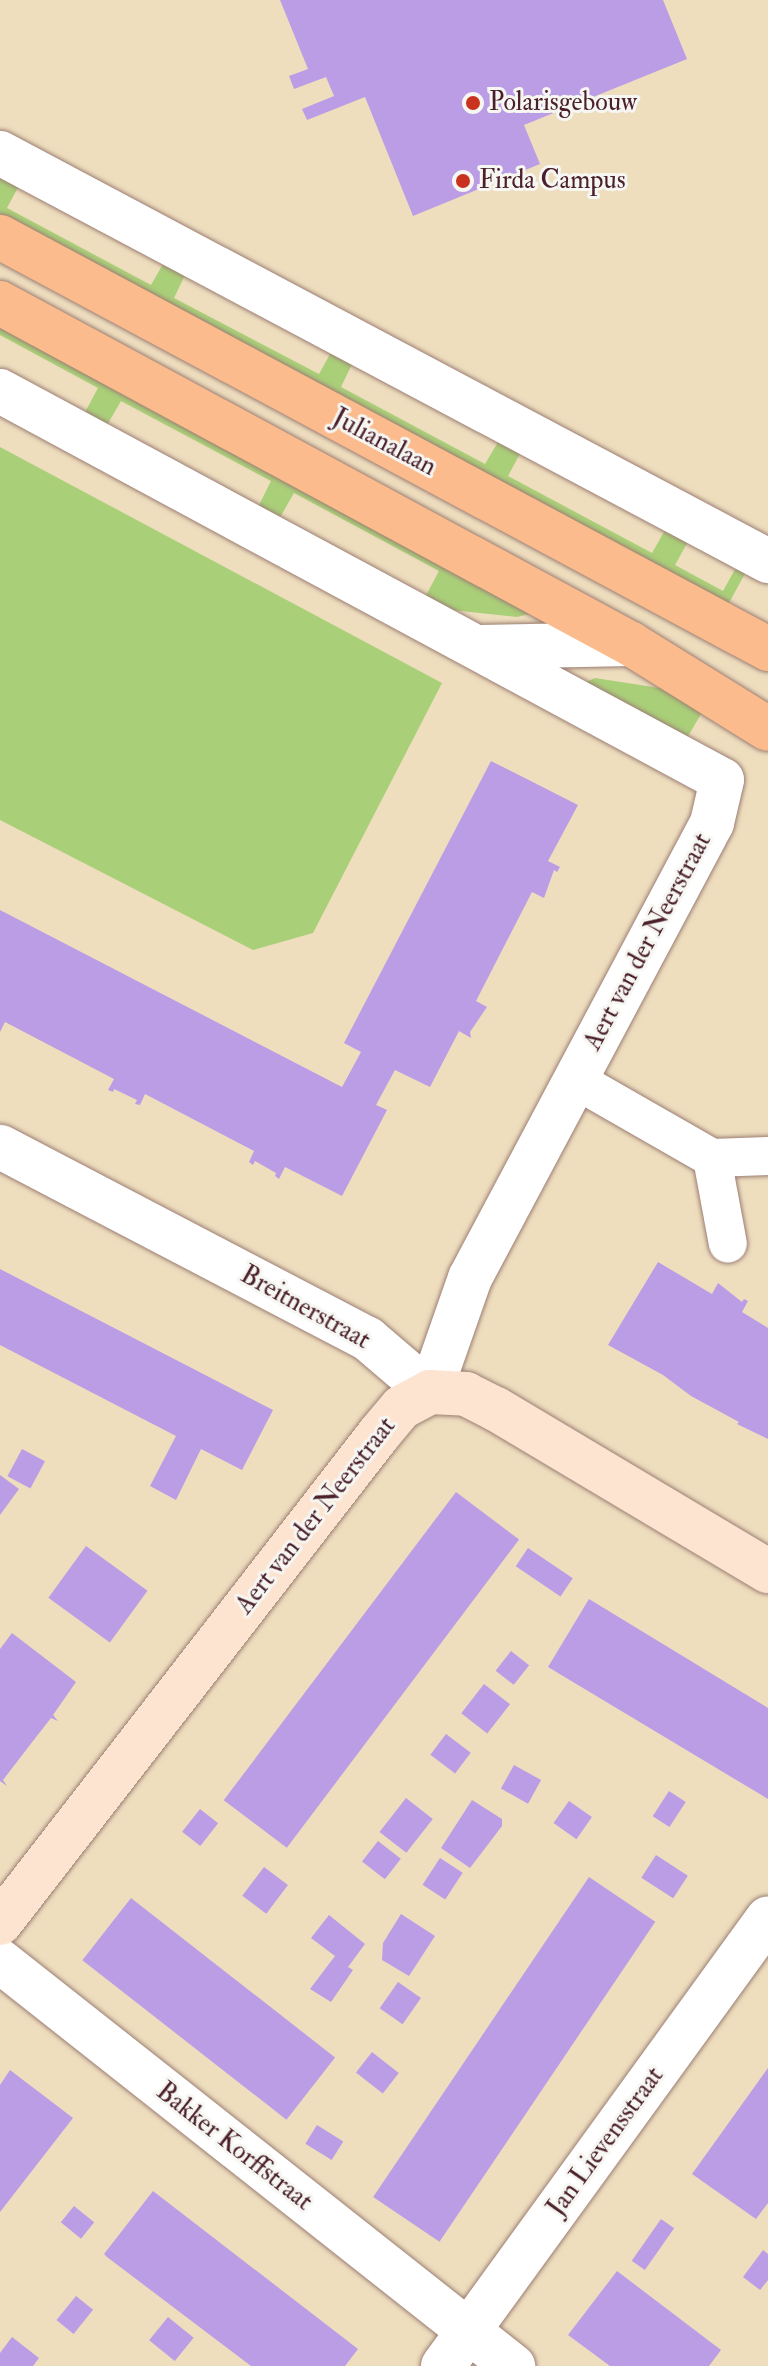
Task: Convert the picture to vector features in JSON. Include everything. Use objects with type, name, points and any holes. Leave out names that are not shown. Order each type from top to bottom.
[{"type":"main road","name":"Julianalaan","points":[[0,237],[768,649]]},
{"type":"main road","points":[[0,303],[631,644],[768,729]]},
{"type":"street","points":[[0,153],[768,561]]},
{"type":"street","points":[[0,391],[478,647],[631,644]]},
{"type":"street","name":"Aert van der Neerstraat","points":[[0,1923],[379,1434],[402,1407],[430,1392],[470,1278],[712,823],[722,780],[478,647]]},
{"type":"street","name":"Breitnerstraat","points":[[0,1147],[368,1339],[430,1392]]},
{"type":"street","points":[[430,1392],[466,1394],[496,1409],[768,1571]]},
{"type":"street","name":"Jan Lievensstraat","points":[[456,2350],[768,1918]]},
{"type":"street","name":"Bakker Korffstraat","points":[[0,1961],[456,2350],[513,2366]]},
{"type":"lane","points":[[574,1079],[712,1158],[768,1156]]},
{"type":"lane","points":[[712,1158],[728,1244]]},
{"type":"green space","points":[[0,169],[22,180],[7,208],[151,285],[167,257],[188,269],[174,298],[319,374],[334,347],[355,358],[341,387],[485,464],[501,437],[523,448],[508,476],[652,553],[668,525],[690,538],[675,565],[723,591],[738,564],[748,568],[729,603],[0,214]]},
{"type":"green space","points":[[0,328],[533,613],[517,617],[452,610],[424,599],[439,571],[294,493],[278,521],[257,509],[271,481],[121,401],[106,427],[83,416],[98,388],[0,335]]},
{"type":"green space","points":[[0,447],[442,683],[313,933],[253,950],[0,820]]},
{"type":"green space","points":[[595,678],[666,689],[704,709],[687,738],[586,686],[586,682]]},
{"type":"building","name":"Polarisgebouw","points":[[280,0],[663,0],[687,59],[524,125],[540,164],[413,216],[365,97],[307,120],[302,109],[334,96],[326,77],[294,89],[289,76],[308,69]]},
{"type":"building","points":[[491,761],[578,805],[548,861],[560,867],[557,872],[554,870],[544,898],[532,892],[476,1001],[487,1007],[470,1032],[471,1038],[459,1031],[430,1087],[395,1070],[376,1105],[387,1110],[342,1196],[285,1167],[279,1179],[276,1173],[255,1161],[253,1165],[249,1162],[254,1151],[145,1094],[140,1105],[135,1104],[137,1100],[114,1089],[113,1092],[108,1090],[114,1079],[5,1022],[0,1032],[0,910],[342,1087],[361,1052],[344,1043]]},
{"type":"building","points":[[658,1262],[712,1294],[718,1283],[742,1302],[744,1299],[748,1301],[742,1312],[768,1328],[768,1439],[737,1424],[739,1422],[691,1396],[663,1375],[608,1345]]},
{"type":"building","points":[[0,1269],[273,1410],[242,1470],[201,1449],[176,1500],[150,1486],[176,1436],[0,1345]]},
{"type":"building","points":[[22,1449],[45,1461],[30,1489],[7,1476]]},
{"type":"building","points":[[0,1475],[19,1489],[0,1515]]},
{"type":"building","points":[[456,1492],[519,1540],[287,1848],[224,1800]]},
{"type":"building","points":[[86,1546],[147,1591],[110,1642],[48,1598]]},
{"type":"building","points":[[528,1548],[573,1578],[560,1596],[516,1566]]},
{"type":"building","points":[[589,1599],[768,1708],[768,1799],[548,1667]]},
{"type":"building","points":[[12,1633],[76,1682],[53,1715],[58,1721],[51,1718],[3,1780],[7,1786],[0,1781],[0,1649]]},
{"type":"building","points":[[511,1651],[529,1665],[514,1685],[496,1671]]},
{"type":"building","points":[[484,1684],[510,1704],[487,1733],[461,1713]]},
{"type":"building","points":[[446,1734],[471,1753],[455,1773],[430,1755]]},
{"type":"building","points":[[514,1765],[541,1780],[528,1804],[501,1789]]},
{"type":"building","points":[[669,1791],[686,1802],[669,1827],[653,1816]]},
{"type":"building","points":[[406,1798],[433,1819],[406,1853],[380,1832]]},
{"type":"building","points":[[472,1800],[502,1819],[502,1826],[470,1868],[441,1848]]},
{"type":"building","points":[[569,1801],[592,1817],[576,1839],[554,1823]]},
{"type":"building","points":[[200,1809],[218,1823],[200,1846],[182,1832]]},
{"type":"building","points":[[378,1841],[401,1859],[385,1879],[362,1861]]},
{"type":"building","points":[[656,1855],[688,1876],[673,1898],[641,1878]]},
{"type":"building","points":[[440,1858],[463,1873],[445,1900],[423,1885]]},
{"type":"building","points":[[264,1867],[288,1885],[266,1914],[242,1896]]},
{"type":"building","points":[[589,1877],[655,1922],[439,2242],[373,2197]]},
{"type":"building","points":[[131,1898],[335,2057],[286,2120],[82,1960]]},
{"type":"building","points":[[401,1914],[435,1936],[409,1976],[382,1960],[383,1943]]},
{"type":"building","points":[[329,1915],[365,1944],[348,1967],[353,1970],[331,2002],[310,1989],[335,1956],[311,1938]]},
{"type":"building","points":[[398,1982],[421,1998],[403,2024],[380,2008]]},
{"type":"building","points":[[372,2052],[399,2073],[383,2093],[356,2072]]},
{"type":"building","points":[[768,2068],[768,2203],[756,2219],[692,2174]]},
{"type":"building","points":[[10,2070],[73,2118],[0,2212],[0,2085]]},
{"type":"building","points":[[317,2125],[343,2141],[332,2160],[305,2144]]},
{"type":"building","points":[[153,2191],[358,2349],[345,2366],[251,2366],[107,2257],[104,2254]]},
{"type":"building","points":[[74,2206],[94,2222],[81,2239],[61,2222]]},
{"type":"building","points":[[661,2219],[674,2228],[645,2270],[632,2261]]},
{"type":"building","points":[[763,2250],[768,2254],[768,2280],[760,2290],[743,2277]]},
{"type":"building","points":[[617,2271],[721,2350],[709,2366],[610,2366],[568,2335]]},
{"type":"building","points":[[76,2296],[93,2310],[74,2334],[56,2320]]},
{"type":"building","points":[[168,2317],[194,2338],[175,2361],[149,2340]]},
{"type":"building","points":[[12,2337],[39,2358],[33,2366],[0,2366],[0,2353]]},
{"type":"place","name":"Polarisgebouw","points":[[473,103]]},
{"type":"place","name":"Firda Campus","points":[[463,181]]}]
